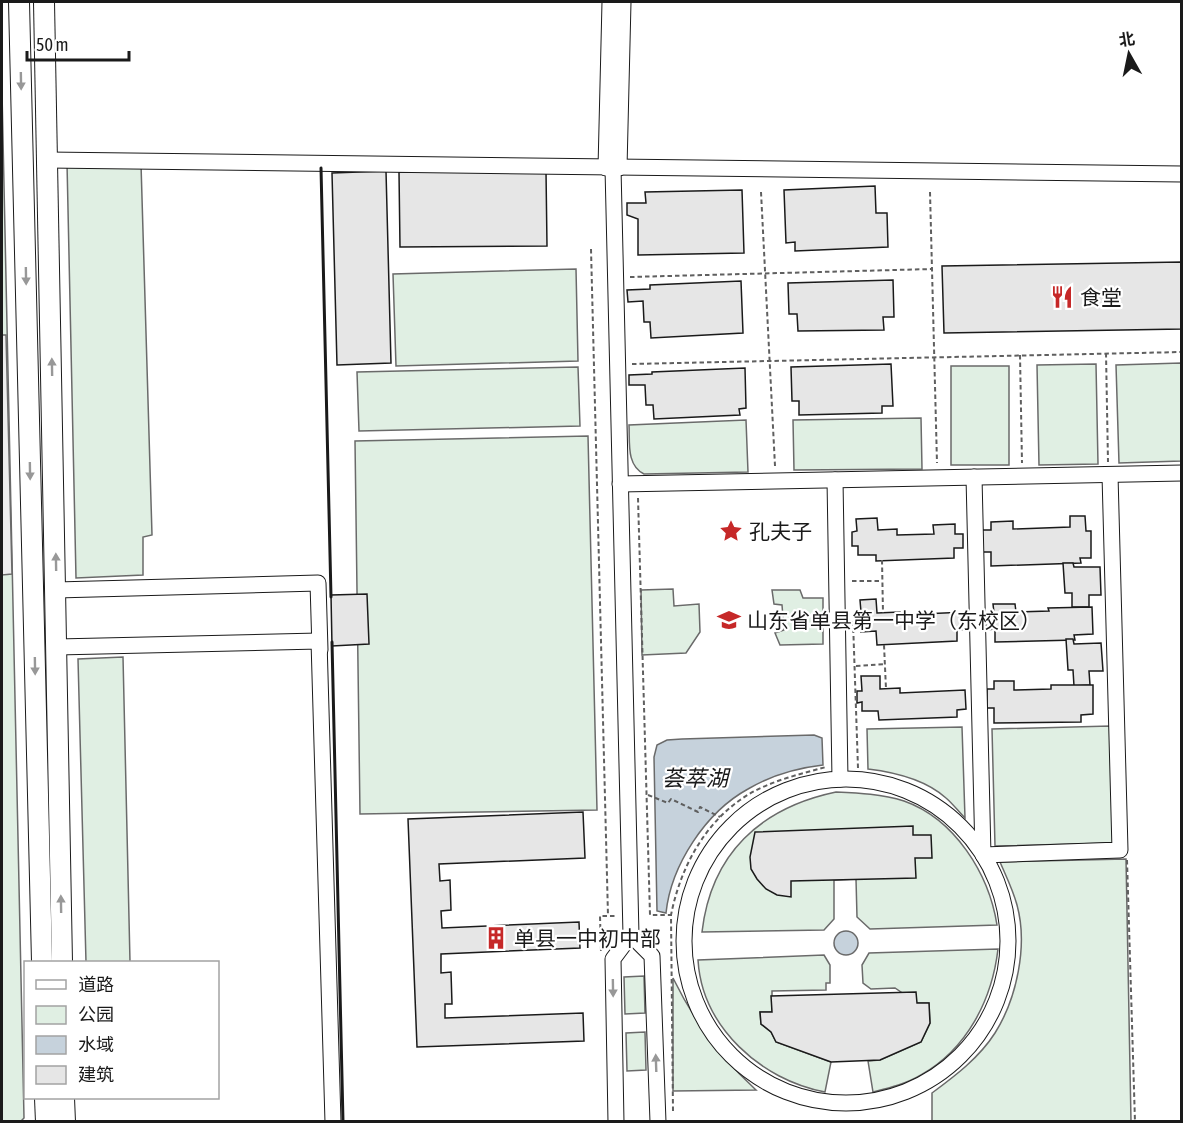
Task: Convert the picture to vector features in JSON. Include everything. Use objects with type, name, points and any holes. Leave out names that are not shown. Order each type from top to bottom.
[{"type":"main road","points":[[19,2],[42,961]]},
{"type":"main road","points":[[44,2],[62,961]]},
{"type":"street","points":[[610,2],[631,935],[613,959],[616,1122]]},
{"type":"street","points":[[613,168],[623,2]]},
{"type":"street","points":[[47,160],[1182,174]]},
{"type":"street","points":[[620,484],[974,477],[1109,470],[1182,473]]},
{"type":"street","points":[[983,855],[1120,850],[1109,470]]},
{"type":"street","points":[[974,477],[983,855]]},
{"type":"street","points":[[835,480],[840,779]]},
{"type":"street","points":[[56,590],[318,582],[333,1122]]},
{"type":"street","points":[[57,647],[320,641],[320,650]]},
{"type":"street","points":[[840,779],[872,781],[903,789],[932,804],[958,823],[983,855],[997,880],[1007,916],[1008,953],[1001,990],[986,1024],[963,1054],[934,1078],[901,1094],[865,1103],[827,1103],[791,1094],[757,1078],[728,1054],[706,1024],[690,990],[683,954],[685,917],[695,881],[712,848],[738,820],[768,799],[803,785],[840,779]]},
{"type":"street","points":[[631,935],[652,956],[658,1122]]},
{"type":"path","points":[[761,192],[775,472]]},
{"type":"path","points":[[930,192],[938,478]]},
{"type":"path","points":[[591,249],[608,916]]},
{"type":"path","points":[[615,277],[933,269]]},
{"type":"path","points":[[617,364],[1182,352]]},
{"type":"path","points":[[1106,353],[1109,470]]},
{"type":"path","points":[[1020,355],[1022,466]]},
{"type":"path","points":[[638,495],[650,915],[670,915]]},
{"type":"path","points":[[882,561],[883,613]]},
{"type":"path","points":[[851,581],[882,581]]},
{"type":"path","points":[[852,613],[856,666],[858,768]]},
{"type":"path","points":[[884,645],[886,689]]},
{"type":"path","points":[[856,666],[885,664]]},
{"type":"path","points":[[673,1111],[670,915],[684,871],[696,847],[720,817],[742,799],[778,781],[826,768]]},
{"type":"path","points":[[646,794],[668,803],[671,799],[699,812],[700,807],[720,817]]},
{"type":"green space","points":[[2,92],[24,1118],[20,1122],[2,1121]]},
{"type":"green space","points":[[67,163],[141,164],[152,535],[143,537],[143,575],[76,578]]},
{"type":"green space","points":[[576,269],[578,361],[396,366],[393,274]]},
{"type":"green space","points":[[1181,363],[1181,461],[1119,463],[1116,365]]},
{"type":"green space","points":[[1096,364],[1098,464],[1039,465],[1037,365]]},
{"type":"green space","points":[[951,366],[1009,366],[1009,465],[951,465]]},
{"type":"green space","points":[[578,367],[580,426],[359,431],[357,372]]},
{"type":"green space","points":[[921,418],[922,469],[794,470],[793,420]]},
{"type":"green space","points":[[746,420],[748,472],[644,474],[634,465],[629,446],[629,425]]},
{"type":"green space","points":[[588,436],[597,810],[360,814],[355,441]]},
{"type":"green space","points":[[673,589],[674,606],[699,604],[700,632],[686,653],[642,655],[641,590]]},
{"type":"green space","points":[[772,590],[800,590],[803,598],[823,598],[823,644],[780,645],[775,633],[784,630],[782,605],[774,604]]},
{"type":"green space","points":[[123,657],[130,961],[86,961],[78,659]]},
{"type":"green space","points":[[1110,726],[1113,843],[995,846],[992,729]]},
{"type":"green space","points":[[962,727],[965,818],[946,798],[929,786],[888,772],[868,769],[867,729]]},
{"type":"green space","points":[[836,792],[870,794],[904,801],[922,809],[939,821],[954,835],[978,868],[993,906],[997,925],[870,929],[857,917],[856,879],[834,880],[834,919],[824,930],[702,932],[707,904],[716,879],[728,858],[744,839],[763,823],[784,810],[809,799]]},
{"type":"green space","points":[[1126,859],[1131,1121],[932,1121],[932,1093],[982,1051],[1003,1019],[1015,988],[1021,954],[1020,921],[1014,894],[1000,862]]},
{"type":"green space","points":[[998,949],[990,987],[983,1004],[975,1021],[952,1052],[915,1078],[873,1092],[868,1061],[880,1060],[921,1042],[930,1023],[929,1003],[917,1003],[895,988],[871,989],[863,983],[862,965],[869,953]]},
{"type":"green space","points":[[824,955],[830,965],[830,983],[826,983],[826,990],[772,991],[772,1012],[760,1012],[761,1024],[771,1032],[776,1042],[831,1062],[825,1092],[801,1086],[779,1076],[758,1063],[739,1047],[723,1028],[711,1007],[702,984],[698,960]]},
{"type":"green space","points":[[644,976],[645,1013],[625,1014],[624,977]]},
{"type":"green space","points":[[673,978],[709,1038],[756,1090],[673,1091]]},
{"type":"green space","points":[[645,1032],[646,1070],[627,1071],[626,1033]]},
{"type":"shaded area","points":[[2,335],[6,335],[12,574],[2,575]]},
{"type":"water","name":"荟萃湖","points":[[814,735],[822,738],[823,765],[794,770],[765,780],[748,789],[718,811],[693,842],[683,859],[669,895],[666,913],[657,911],[654,757],[657,745],[667,740],[682,739]]},
{"type":"water","points":[[846,931],[855,934],[858,943],[855,952],[846,955],[837,952],[834,943],[837,934]]},
{"type":"building","points":[[386,171],[391,363],[337,365],[332,173]]},
{"type":"building","points":[[546,171],[547,246],[400,247],[399,172]]},
{"type":"building","points":[[875,186],[876,213],[887,213],[888,247],[795,251],[795,242],[786,243],[784,190]]},
{"type":"building","points":[[742,190],[744,253],[638,255],[638,219],[627,215],[627,203],[646,203],[645,192]]},
{"type":"building","name":"食堂","points":[[1182,262],[1182,329],[944,333],[942,266]]},
{"type":"building","points":[[893,280],[894,317],[883,317],[884,330],[798,331],[797,314],[789,314],[788,283]]},
{"type":"building","points":[[741,281],[743,333],[651,338],[650,322],[644,322],[643,301],[628,302],[627,290],[650,289],[650,285]]},
{"type":"building","points":[[891,364],[893,406],[882,406],[882,413],[799,415],[799,401],[792,401],[791,367]]},
{"type":"building","points":[[745,368],[746,408],[739,409],[740,415],[654,419],[653,405],[646,405],[645,385],[629,385],[629,375]]},
{"type":"building","points":[[1070,516],[1085,516],[1086,531],[1091,531],[1091,558],[1080,558],[1081,563],[991,566],[991,552],[983,552],[982,530],[991,530],[991,522],[1013,521],[1013,529],[1070,527]]},
{"type":"building","points":[[877,518],[878,530],[897,529],[897,535],[934,534],[933,525],[955,524],[955,534],[963,534],[963,548],[954,548],[954,558],[876,561],[876,555],[858,555],[858,546],[852,546],[852,532],[857,531],[856,519]]},
{"type":"building","points":[[1063,563],[1073,563],[1074,567],[1100,567],[1101,595],[1089,595],[1089,607],[1072,607],[1072,593],[1065,593]]},
{"type":"building","points":[[367,594],[369,644],[332,646],[331,595]]},
{"type":"building","points":[[876,599],[877,613],[900,612],[900,615],[966,612],[967,629],[957,630],[957,641],[877,645],[876,631],[861,632],[861,626],[856,626],[855,612],[861,612],[860,600]]},
{"type":"building","points":[[993,604],[1015,604],[1016,612],[1049,611],[1048,608],[1092,607],[1093,634],[1074,635],[1075,640],[995,642],[995,629],[986,630],[985,613],[994,613]]},
{"type":"building","points":[[1066,639],[1073,639],[1074,644],[1101,643],[1103,671],[1089,671],[1090,685],[1074,686],[1073,670],[1068,670]]},
{"type":"building","points":[[861,676],[880,676],[880,689],[900,688],[900,693],[965,690],[966,709],[957,710],[957,717],[879,720],[878,711],[862,711],[862,702],[857,703],[857,691],[862,691]]},
{"type":"building","points":[[994,681],[1014,681],[1014,690],[1051,689],[1051,685],[1093,685],[1093,714],[1081,715],[1081,722],[994,723],[994,708],[987,708],[987,689],[994,689]]},
{"type":"building","name":"单县一中初中部","points":[[583,812],[585,858],[439,864],[440,881],[450,880],[451,910],[441,911],[442,928],[579,922],[580,948],[441,954],[441,973],[451,972],[452,1004],[445,1004],[445,1018],[583,1013],[584,1041],[417,1047],[408,819]]},
{"type":"building","points":[[913,826],[913,835],[931,835],[932,858],[915,858],[916,878],[791,881],[791,897],[777,895],[766,889],[751,869],[750,857],[755,832]]},
{"type":"building","points":[[916,992],[917,1003],[929,1003],[930,1023],[921,1042],[880,1060],[831,1062],[776,1042],[771,1032],[761,1024],[760,1012],[772,1012],[771,996]]},
{"type":"wall","points":[[321,168],[331,597]]},
{"type":"wall","points":[[332,642],[343,1122]]},
{"type":"place","name":"食堂","points":[[1062,297]]},
{"type":"place","name":"孔夫子","points":[[731,531]]},
{"type":"place","name":"山东省单县第一中学（东校区）","points":[[729,620]]},
{"type":"place","name":"单县一中初中部","points":[[496,938]]}]
